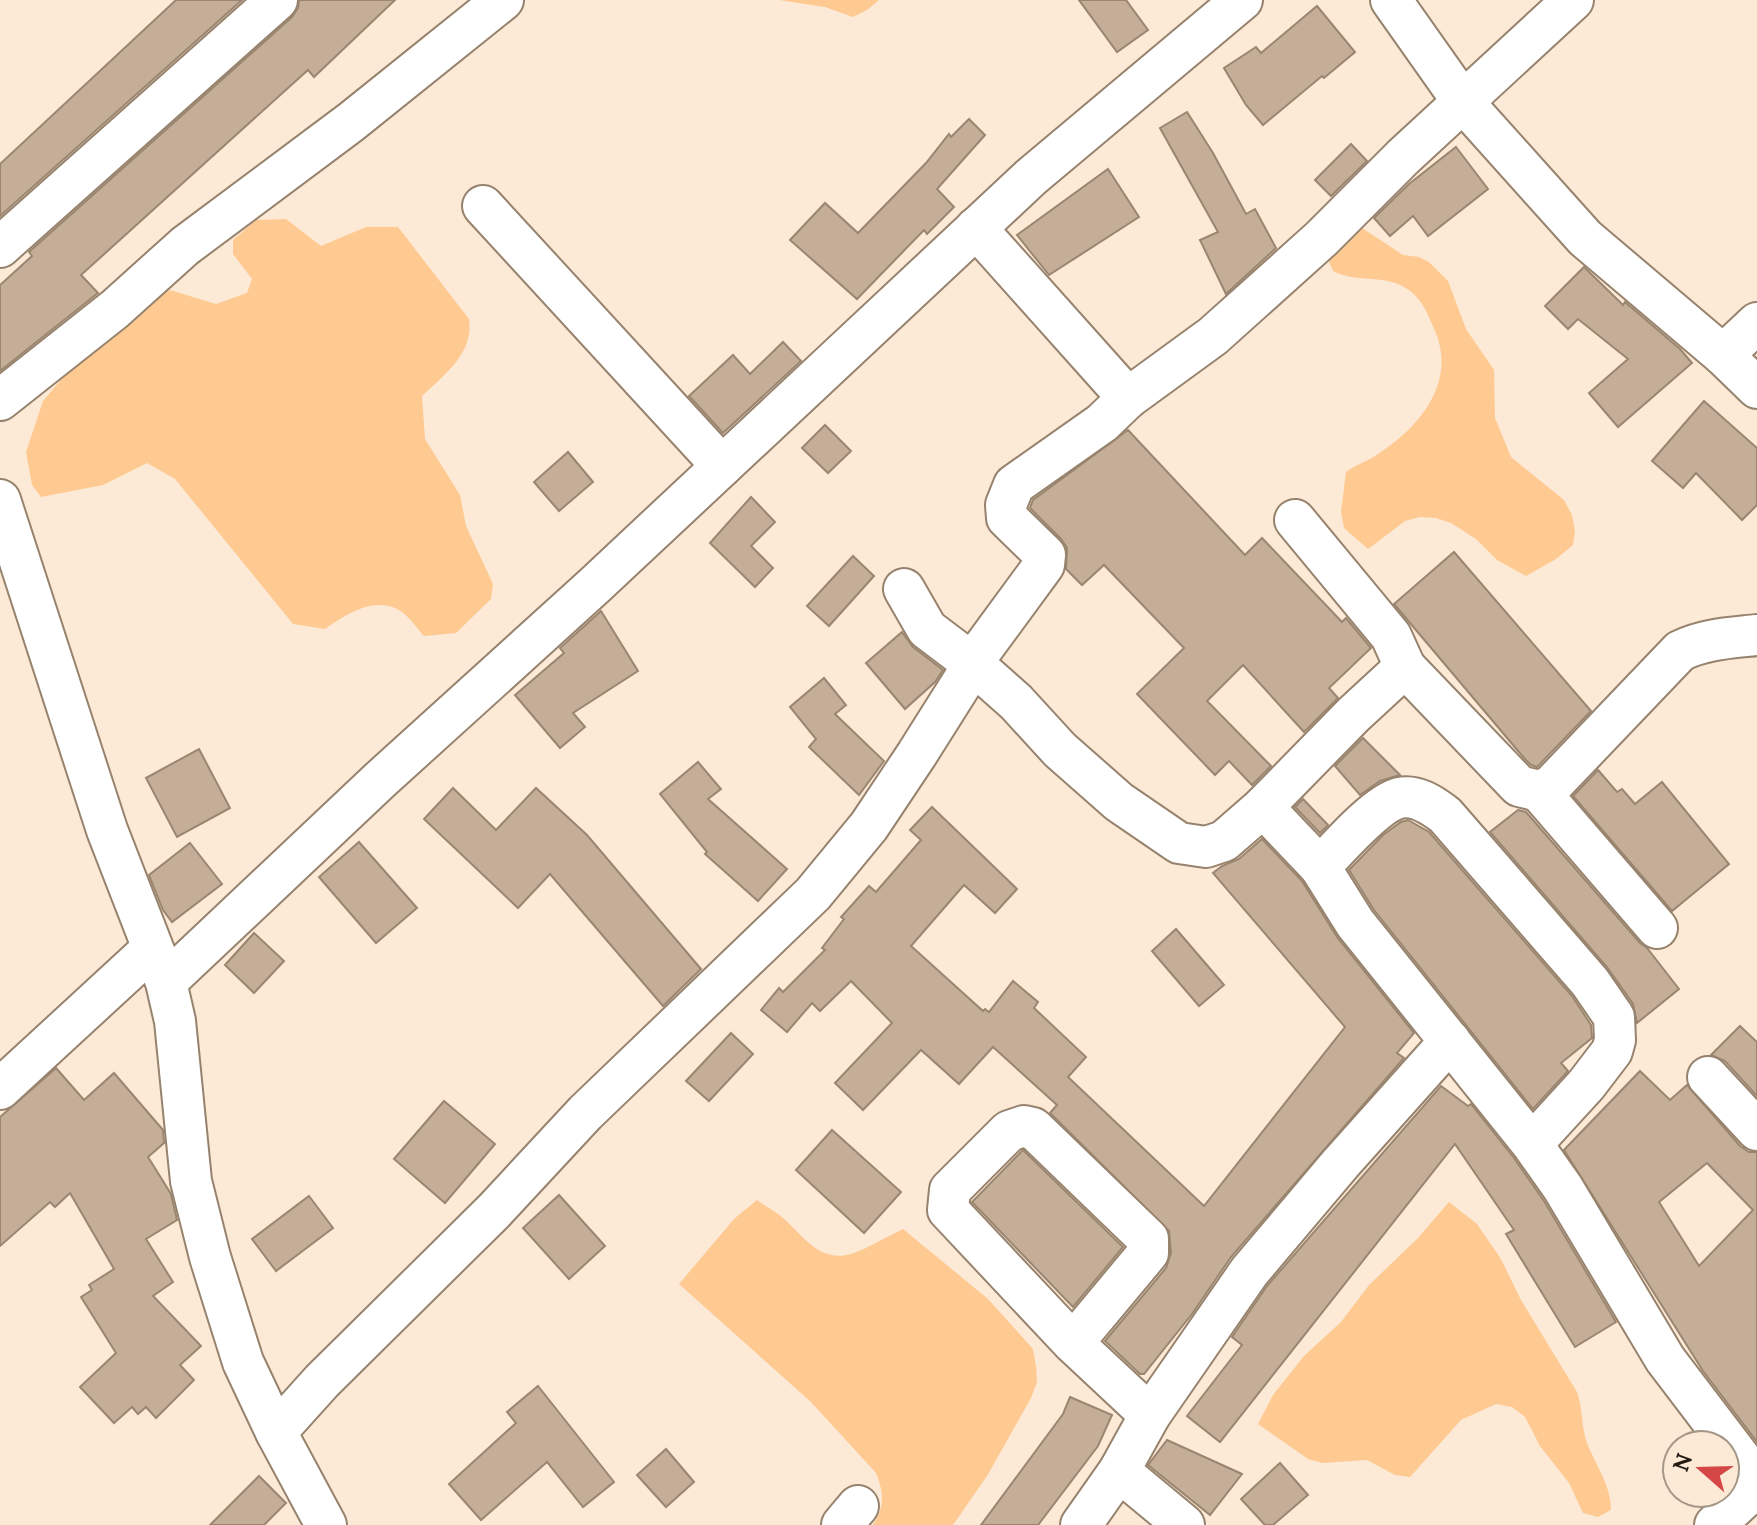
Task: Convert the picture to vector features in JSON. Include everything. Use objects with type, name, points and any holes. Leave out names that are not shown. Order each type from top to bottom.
[{"type":"street","points":[[0,247],[277,0]]},
{"type":"street","points":[[0,400],[115,309],[185,246],[351,122],[503,0]]},
{"type":"street","points":[[0,1089],[159,966],[380,780],[1031,177],[1242,0]]},
{"type":"street","points":[[1391,0],[1463,102],[1585,238],[1723,355],[1757,388]]},
{"type":"street","points":[[276,1432],[322,1381],[494,1211],[585,1113],[813,894],[869,826],[925,742],[972,663],[1044,565],[1045,555],[1007,518],[1006,505],[1014,485],[1102,423],[1128,398],[1213,336],[1321,239],[1403,157],[1573,0]]},
{"type":"street","points":[[483,206],[722,466]]},
{"type":"street","points":[[976,228],[1128,398]]},
{"type":"street","points":[[1723,355],[1757,323]]},
{"type":"street","points":[[3,517],[107,830],[159,966],[175,1021],[191,1181],[210,1257],[243,1362],[326,1525]]},
{"type":"street","points":[[1295,520],[1391,636],[1405,667],[1519,786],[1539,791],[1657,928]]},
{"type":"street","points":[[904,589],[927,629],[1016,702],[1060,750],[1119,802],[1179,843],[1206,847],[1224,841],[1263,807],[1405,667]]},
{"type":"street","points":[[1539,791],[1551,786],[1680,651],[1711,640],[1757,635]]},
{"type":"street","points":[[1320,867],[1389,803],[1401,798],[1414,798],[1430,804],[1445,815],[1590,982],[1614,1017],[1612,1051],[1586,1085],[1532,1144]]},
{"type":"street","points":[[1263,807],[1320,867],[1355,923],[1532,1144],[1563,1188],[1665,1359],[1757,1483],[1715,1525]]},
{"type":"street","points":[[1081,1525],[1119,1471],[1150,1415],[1249,1272],[1450,1041]]},
{"type":"street","points":[[1708,1077],[1757,1130]]},
{"type":"street","points":[[1073,1343],[1148,1253],[1148,1239],[1033,1128],[1019,1127],[1009,1131],[950,1190],[948,1210],[1073,1343],[1150,1415]]},
{"type":"street","points":[[1119,1471],[1184,1525]]},
{"type":"shaded area","points":[[779,0],[879,0],[853,17],[825,7]]},
{"type":"shaded area","points":[[286,219],[321,246],[366,227],[398,227],[469,319],[467,342],[462,353],[422,396],[425,439],[460,495],[466,526],[493,584],[491,599],[456,633],[424,636],[402,612],[382,605],[361,608],[325,629],[293,624],[175,479],[147,463],[103,485],[41,497],[32,485],[26,452],[43,401],[110,322],[170,290],[216,304],[247,293],[252,279],[233,254],[233,240],[256,220]]},
{"type":"shaded area","points":[[1359,226],[1403,255],[1429,262],[1448,281],[1466,329],[1494,370],[1495,418],[1511,457],[1564,500],[1572,515],[1575,531],[1573,545],[1526,576],[1497,560],[1476,539],[1451,523],[1436,518],[1420,517],[1405,521],[1368,549],[1344,528],[1341,512],[1346,472],[1378,454],[1408,431],[1430,402],[1441,368],[1441,350],[1435,331],[1415,296],[1395,283],[1350,277],[1333,271],[1327,257]]},
{"type":"shaded area","points":[[757,1200],[783,1218],[812,1246],[830,1255],[851,1254],[903,1229],[988,1299],[1033,1349],[1037,1382],[1031,1398],[987,1476],[953,1525],[873,1525],[882,1499],[876,1473],[811,1402],[679,1284],[734,1219]]},
{"type":"shaded area","points":[[1449,1202],[1477,1224],[1501,1259],[1521,1300],[1577,1392],[1585,1437],[1606,1484],[1610,1501],[1611,1510],[1598,1517],[1583,1513],[1569,1483],[1540,1446],[1525,1417],[1512,1407],[1496,1404],[1461,1420],[1410,1477],[1395,1475],[1367,1460],[1322,1463],[1308,1459],[1258,1424],[1273,1395],[1304,1356],[1341,1322],[1369,1285],[1417,1239]]},
{"type":"building","points":[[176,0],[242,0],[0,216],[0,164]]},
{"type":"building","points":[[299,0],[395,0],[314,77],[308,70],[81,275],[98,293],[0,371],[0,285],[32,256],[29,252],[292,17]]},
{"type":"building","points":[[1079,0],[1126,0],[1148,30],[1117,52]]},
{"type":"building","points":[[1317,6],[1355,52],[1263,125],[1246,105],[1224,68],[1256,47],[1261,53]]},
{"type":"building","points":[[1187,112],[1246,214],[1255,209],[1276,248],[1226,294],[1200,240],[1218,232],[1160,128]]},
{"type":"building","points":[[969,119],[985,135],[937,189],[954,207],[927,234],[924,230],[857,299],[790,240],[825,203],[858,233],[926,163],[949,134],[951,137]]},
{"type":"building","points":[[1351,144],[1367,161],[1331,196],[1315,180]]},
{"type":"building","points":[[1456,147],[1488,189],[1428,236],[1413,216],[1390,236],[1374,218],[1409,184]]},
{"type":"building","points":[[1108,169],[1139,217],[1049,275],[1017,235]]},
{"type":"building","points":[[1584,267],[1623,305],[1625,302],[1680,349],[1692,363],[1618,427],[1589,393],[1628,359],[1578,319],[1568,329],[1545,306]]},
{"type":"building","points":[[783,342],[801,361],[723,433],[689,396],[733,355],[750,374]]},
{"type":"building","points":[[1704,401],[1757,448],[1757,505],[1742,520],[1696,473],[1683,488],[1652,461]]},
{"type":"building","points":[[825,425],[851,451],[828,473],[802,448]]},
{"type":"building","points":[[1128,430],[1245,555],[1262,538],[1342,622],[1346,618],[1371,648],[1329,688],[1338,698],[1304,732],[1243,665],[1207,701],[1271,766],[1252,785],[1229,761],[1215,775],[1137,694],[1184,648],[1104,565],[1082,585],[1066,569],[1067,548],[1061,539],[1030,508],[1033,500]]},
{"type":"building","points":[[568,452],[593,482],[559,511],[534,482]]},
{"type":"building","points":[[751,497],[775,522],[751,546],[773,568],[755,587],[710,543]]},
{"type":"building","points":[[1454,552],[1591,711],[1537,767],[1524,758],[1394,604]]},
{"type":"building","points":[[853,556],[874,576],[829,626],[807,606]]},
{"type":"building","points":[[601,611],[638,671],[573,713],[585,727],[560,748],[515,695],[564,653],[560,648]]},
{"type":"building","points":[[902,632],[913,647],[943,670],[935,682],[905,709],[866,663]]},
{"type":"building","points":[[824,678],[846,705],[835,714],[884,761],[859,795],[809,747],[816,739],[790,707]]},
{"type":"building","points":[[1363,738],[1400,775],[1380,781],[1360,795],[1335,766]]},
{"type":"building","points":[[199,749],[230,808],[177,837],[146,778]]},
{"type":"building","points":[[698,762],[721,789],[708,799],[787,869],[758,901],[705,854],[707,852],[660,794]]},
{"type":"building","points":[[1598,770],[1617,792],[1622,789],[1635,804],[1662,782],[1729,864],[1672,911],[1573,796]]},
{"type":"building","points":[[453,788],[496,830],[536,788],[587,835],[701,969],[663,1006],[550,874],[518,908],[424,819]]},
{"type":"building","points":[[1303,799],[1328,825],[1320,833],[1295,807]]},
{"type":"building","points":[[932,807],[1017,889],[995,913],[964,885],[911,946],[983,1011],[989,1012],[1013,981],[1038,1002],[1034,1008],[1086,1057],[1068,1077],[1204,1206],[1345,1027],[1213,873],[1239,859],[1262,839],[1302,881],[1337,937],[1414,1033],[1397,1053],[1404,1058],[1231,1257],[1192,1314],[1144,1374],[1140,1374],[1105,1341],[1166,1268],[1171,1253],[1169,1231],[1050,1113],[1057,1105],[993,1047],[959,1084],[921,1050],[863,1110],[835,1083],[892,1023],[851,981],[820,1011],[812,1003],[787,1032],[761,1010],[779,988],[783,992],[825,950],[822,948],[844,919],[841,917],[869,886],[876,892],[921,840],[910,830]]},
{"type":"building","points":[[1518,810],[1526,812],[1647,948],[1679,989],[1637,1023],[1633,1004],[1607,967],[1490,832]]},
{"type":"building","points":[[1408,820],[1429,832],[1572,996],[1591,1025],[1592,1038],[1561,1063],[1568,1071],[1533,1109],[1374,910],[1349,870],[1383,835]]},
{"type":"building","points":[[359,842],[417,908],[376,943],[319,877]]},
{"type":"building","points":[[190,843],[222,884],[172,922],[163,910],[149,875]]},
{"type":"building","points":[[1176,929],[1224,985],[1199,1006],[1152,951]]},
{"type":"building","points":[[254,933],[284,961],[254,993],[225,965]]},
{"type":"building","points":[[1740,1026],[1757,1042],[1757,1096],[1725,1061],[1711,1055]]},
{"type":"building","points":[[731,1033],[753,1054],[709,1101],[686,1081]]},
{"type":"building","points":[[56,1068],[84,1100],[114,1073],[163,1130],[164,1143],[148,1157],[171,1194],[177,1220],[146,1239],[173,1282],[153,1296],[201,1346],[180,1365],[194,1380],[156,1418],[146,1407],[138,1414],[132,1407],[114,1423],[80,1387],[116,1353],[81,1297],[92,1290],[89,1285],[114,1269],[70,1193],[55,1207],[50,1202],[0,1246],[0,1117]]},
{"type":"building","points":[[1640,1071],[1670,1100],[1687,1085],[1740,1146],[1749,1152],[1757,1152],[1757,1442],[1703,1371],[1564,1150]],"holes":[[[1707,1163],[1753,1210],[1699,1266],[1659,1202]]]},
{"type":"building","points":[[1441,1086],[1468,1106],[1471,1104],[1514,1158],[1544,1201],[1616,1322],[1575,1347],[1506,1234],[1514,1230],[1455,1144],[1220,1442],[1187,1416],[1242,1345],[1232,1337],[1267,1286]]},
{"type":"building","points":[[444,1101],[495,1144],[445,1203],[394,1159]]},
{"type":"building","points":[[832,1130],[901,1192],[864,1233],[796,1170]]},
{"type":"building","points":[[1023,1150],[1123,1247],[1073,1307],[972,1202]]},
{"type":"building","points":[[559,1195],[605,1246],[569,1279],[523,1228]]},
{"type":"building","points":[[309,1196],[333,1228],[276,1271],[252,1239]]},
{"type":"building","points":[[538,1386],[614,1482],[583,1507],[547,1462],[481,1520],[449,1484],[516,1423],[507,1412]]},
{"type":"building","points":[[1070,1397],[1112,1415],[1098,1446],[1038,1525],[981,1525],[1063,1414]]},
{"type":"building","points":[[1167,1440],[1242,1474],[1210,1515],[1148,1465]]},
{"type":"building","points":[[666,1449],[694,1482],[666,1507],[637,1475]]},
{"type":"building","points":[[1280,1463],[1308,1495],[1273,1525],[1265,1525],[1241,1499]]},
{"type":"building","points":[[259,1476],[286,1503],[264,1525],[210,1525]]}]
